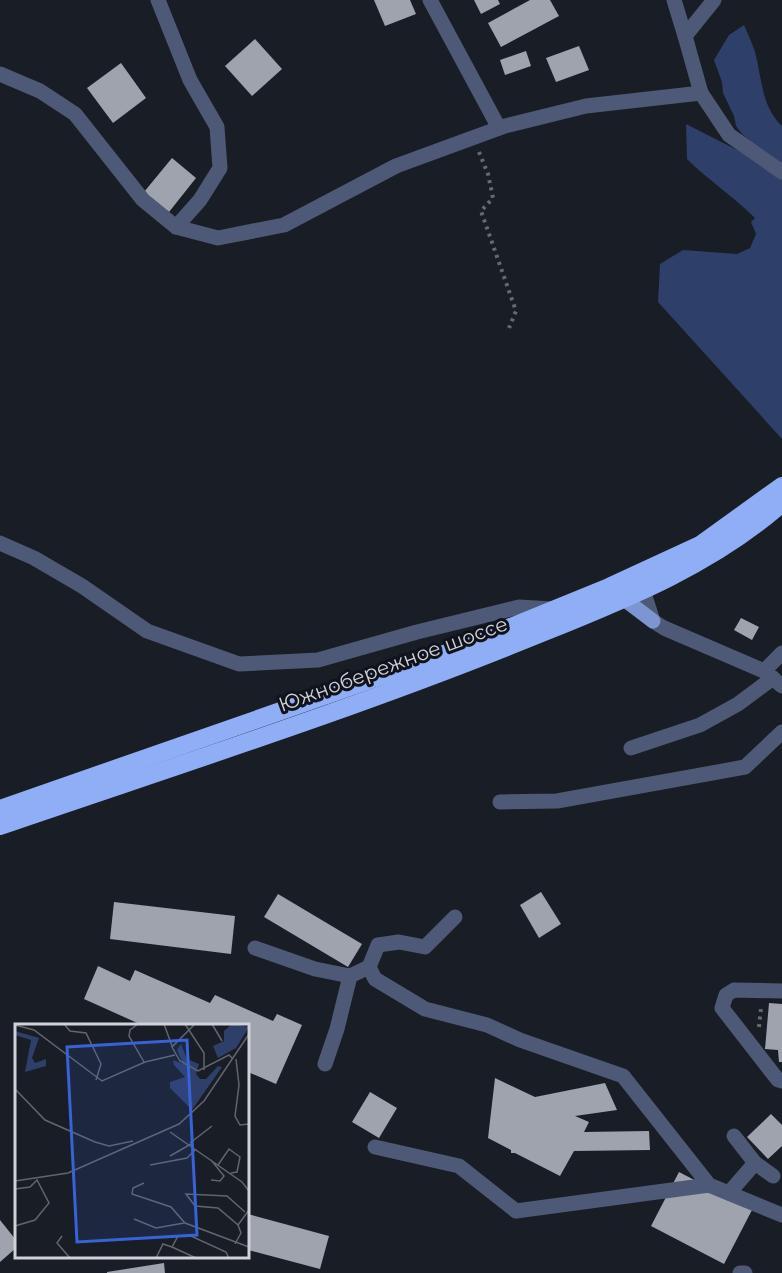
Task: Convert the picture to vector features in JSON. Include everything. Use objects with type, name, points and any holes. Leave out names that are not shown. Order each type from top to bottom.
[{"type":"highway","name":"Южнобережное шоссе","points":[[0,809],[447,653],[609,587],[700,544],[782,486]]},
{"type":"highway","name":"Южнобережное шоссе","points":[[0,826],[435,676],[624,599],[705,558],[768,516],[782,503]]},
{"type":"main road","points":[[624,599],[659,625]]},
{"type":"street","points":[[158,0],[190,80],[217,127],[218,138],[220,168],[200,200],[177,227]]},
{"type":"street","points":[[430,0],[499,128]]},
{"type":"street","points":[[674,0],[701,93],[729,135],[782,172]]},
{"type":"street","points":[[685,36],[714,0]]},
{"type":"street","points":[[0,74],[40,91],[75,114],[143,200],[177,227],[218,238],[284,225],[396,166],[499,128],[586,106],[701,93]]},
{"type":"street","points":[[0,543],[34,558],[82,586],[147,631],[239,664],[318,660],[417,632],[519,607],[554,609]]},
{"type":"street","points":[[643,590],[659,625],[773,678]]},
{"type":"street","points":[[631,748],[700,725],[738,704],[773,678],[782,654]]},
{"type":"street","points":[[500,802],[557,801],[745,767],[782,732]]},
{"type":"street","points":[[255,948],[315,969],[350,976],[369,967],[378,945],[399,942],[425,947],[455,917]]},
{"type":"street","points":[[369,967],[375,979],[425,1008],[487,1025],[520,1040],[623,1076],[709,1185]]},
{"type":"street","points":[[325,1064],[337,1029],[350,976]]},
{"type":"street","points":[[782,991],[734,990],[726,995],[722,1008],[778,1080],[782,1081]]},
{"type":"street","points":[[734,1136],[755,1163],[773,1176]]},
{"type":"street","points":[[375,1147],[459,1166],[516,1211],[709,1185],[782,1215]]},
{"type":"street","points":[[729,1193],[755,1163]]},
{"type":"street","points":[[740,1273],[745,1273]]},
{"type":"path","points":[[473,138],[488,174],[494,198],[481,211],[516,311],[509,328]]},
{"type":"path","points":[[756,1052],[762,991]]},
{"type":"shaded area","points":[[744,25],[755,52],[766,101],[782,126],[782,439],[658,302],[660,264],[683,250],[737,254],[750,248],[756,234],[751,222],[755,218],[687,159],[686,124],[749,156],[754,144],[736,126],[734,116],[723,93],[722,82],[714,60],[729,35]]},
{"type":"building","points":[[374,0],[410,0],[416,14],[385,26]]},
{"type":"building","points":[[474,0],[498,0],[500,4],[481,14]]},
{"type":"building","points":[[530,0],[550,0],[559,16],[501,47],[488,23]]},
{"type":"building","points":[[255,39],[282,69],[252,96],[225,66]]},
{"type":"building","points":[[579,46],[589,70],[556,82],[546,58]]},
{"type":"building","points":[[526,51],[531,66],[505,75],[500,60]]},
{"type":"building","points":[[121,63],[146,98],[113,123],[87,88]]},
{"type":"building","points":[[172,158],[196,178],[169,212],[144,192]]},
{"type":"building","points":[[741,618],[759,627],[752,640],[734,630]]},
{"type":"building","points":[[541,892],[561,924],[539,938],[520,905]]},
{"type":"building","points":[[278,894],[362,944],[348,967],[264,917]]},
{"type":"building","points":[[114,902],[235,916],[231,954],[110,939]]},
{"type":"building","points":[[98,966],[130,981],[135,970],[210,1003],[215,995],[273,1021],[277,1014],[302,1025],[276,1084],[249,1072],[249,1024],[140,1024],[84,999]]},
{"type":"building","points":[[769,1003],[782,1004],[782,1062],[779,1062],[778,1050],[765,1049]]},
{"type":"building","points":[[495,1078],[535,1097],[605,1083],[617,1110],[575,1116],[589,1122],[584,1132],[649,1131],[650,1150],[574,1151],[560,1176],[511,1153],[511,1150],[488,1138]]},
{"type":"building","points":[[370,1092],[397,1108],[379,1138],[352,1122]]},
{"type":"building","points":[[771,1114],[782,1125],[782,1146],[768,1159],[747,1137]]},
{"type":"building","points":[[679,1172],[752,1210],[724,1264],[651,1226]]},
{"type":"building","points":[[249,1214],[329,1236],[320,1269],[249,1250]]},
{"type":"building","points":[[0,1220],[15,1239],[15,1249],[0,1262]]},
{"type":"building","points":[[164,1263],[165,1273],[107,1273],[107,1272]]}]
